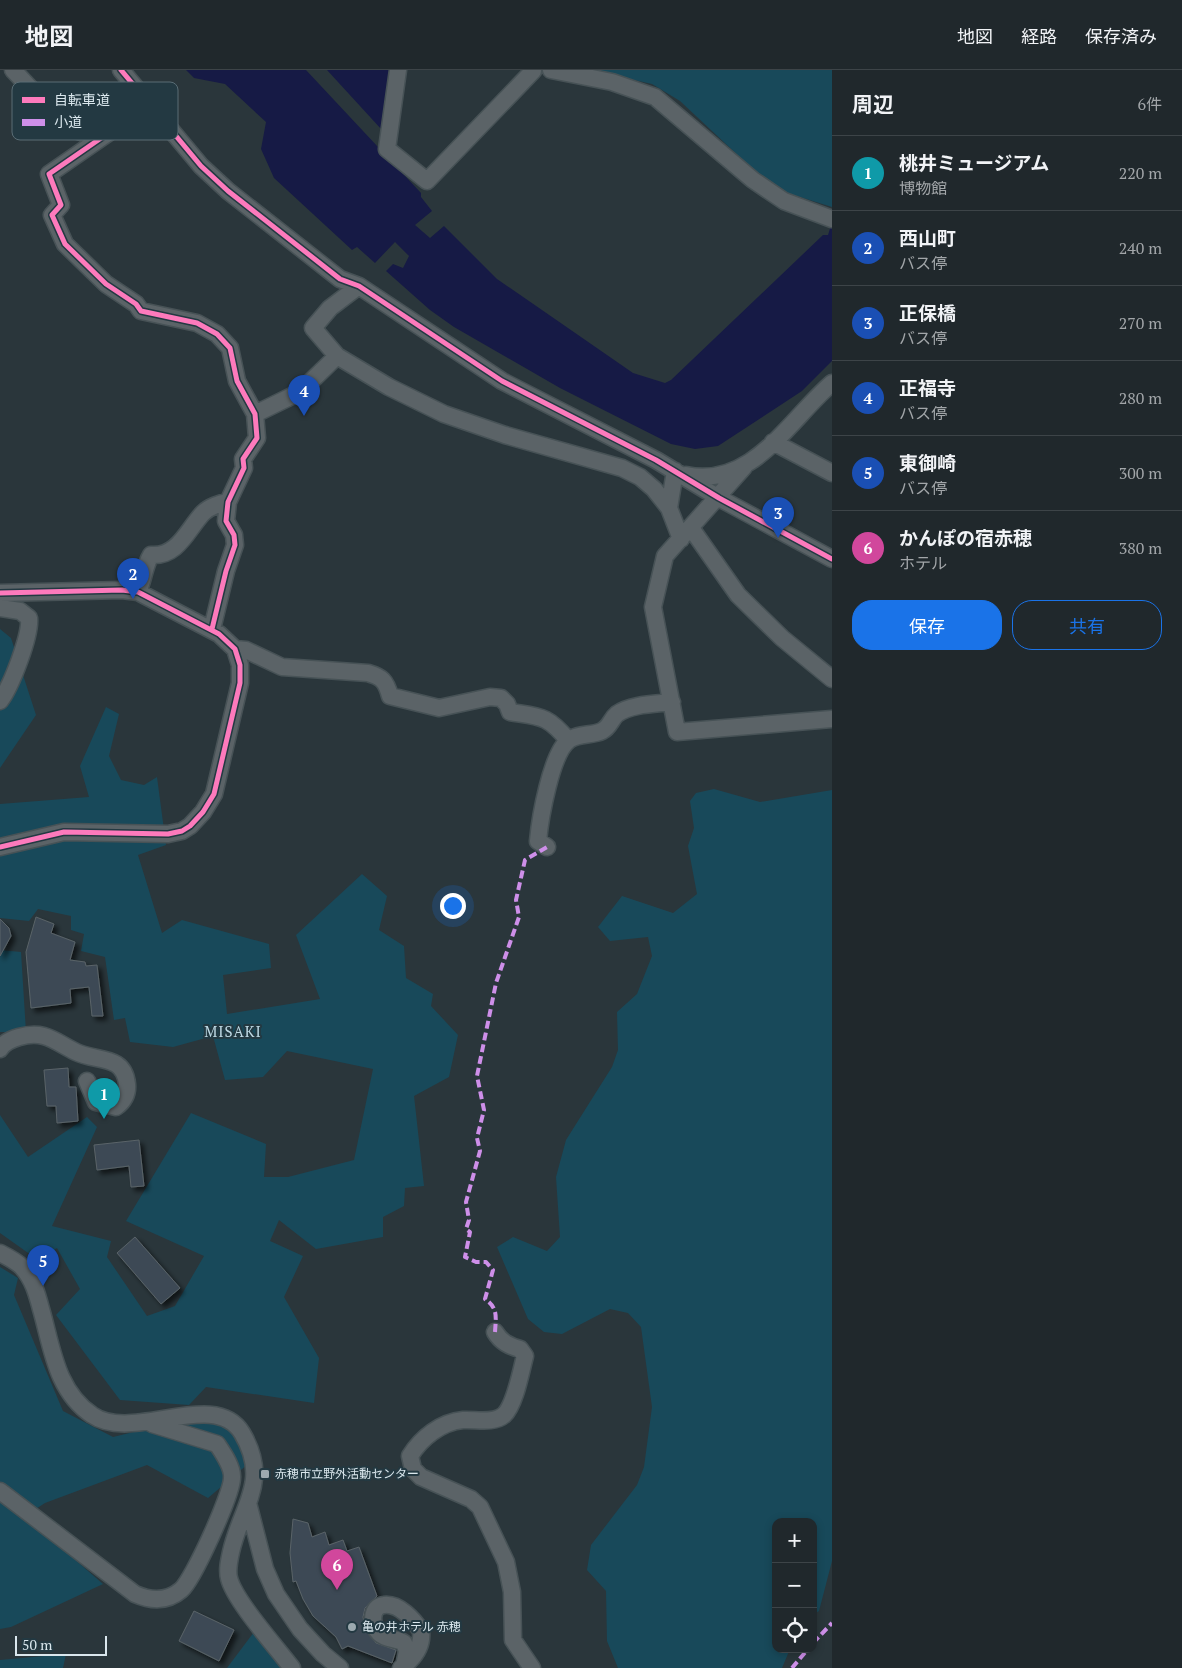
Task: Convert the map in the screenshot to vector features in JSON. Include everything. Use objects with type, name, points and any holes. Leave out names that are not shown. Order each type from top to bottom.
[{"type":"street","points":[[13,70],[24,82]]},
{"type":"street","points":[[121,70],[131,82]]},
{"type":"street","points":[[398,70],[387,149],[427,181],[534,70]]},
{"type":"street","points":[[551,70],[612,82],[655,97],[752,180],[784,202],[828,218]]},
{"type":"street","points":[[98,140],[49,174],[61,205],[52,216],[65,244],[106,284],[136,304],[141,311],[197,323],[217,334],[230,348],[237,381],[255,414],[257,438],[243,459],[244,468],[228,502],[226,521],[234,535],[235,545],[226,571],[212,630]]},
{"type":"street","points":[[177,140],[228,191],[340,279],[359,286],[502,380],[675,471],[719,498],[832,559]]},
{"type":"street","points":[[359,286],[330,308],[313,328],[337,356],[389,387],[444,414],[527,443],[622,468],[640,477],[669,508],[686,534],[738,595],[782,638],[832,679]]},
{"type":"street","points":[[255,414],[300,392],[337,356]]},
{"type":"street","points":[[832,383],[774,442],[744,467],[719,498],[665,556],[653,607],[678,732],[832,719]]},
{"type":"street","points":[[774,442],[832,473]]},
{"type":"street","points":[[675,471],[685,475],[706,478],[724,475],[744,467]]},
{"type":"street","points":[[669,508],[675,471]]},
{"type":"street","points":[[138,592],[144,580],[145,564],[151,555],[162,556],[176,546],[192,529],[204,512],[228,502]]},
{"type":"street","points":[[0,593],[122,590],[138,592],[225,638],[235,649],[240,665],[240,683],[219,780],[208,805],[190,826],[182,831],[168,834],[64,832],[0,847]]},
{"type":"street","points":[[0,608],[20,611],[28,618],[29,624],[24,644],[0,701]]},
{"type":"street","points":[[235,649],[246,650],[282,666],[368,673],[381,677],[387,686],[390,696],[439,708],[490,697],[501,698],[507,704],[510,712],[544,717],[556,726],[568,740]]},
{"type":"street","points":[[547,847],[538,841],[545,796],[560,754],[568,740],[583,734],[600,732],[610,726],[616,715],[641,706],[672,702]]},
{"type":"street","points":[[0,1049],[3,1044],[34,1033],[54,1039],[78,1053],[102,1057],[118,1065],[126,1074],[127,1088],[124,1101],[116,1107],[96,1102],[87,1081]]},
{"type":"street","points":[[0,1253],[22,1267],[32,1282],[60,1375],[73,1399],[98,1419],[145,1422],[215,1415],[230,1421],[242,1432],[254,1464],[254,1488],[232,1548],[228,1577],[237,1595],[292,1668]]},
{"type":"street","points":[[495,1332],[498,1338],[509,1346],[520,1349],[525,1356],[510,1406],[504,1416],[491,1420],[461,1420],[438,1428],[417,1445],[410,1456],[413,1469],[421,1477],[471,1499],[480,1507],[506,1562],[512,1592],[512,1640],[532,1668]]},
{"type":"street","points":[[0,1490],[135,1594],[151,1601],[165,1598],[182,1590],[202,1555],[230,1491],[233,1478],[226,1457],[217,1444],[145,1422]]},
{"type":"street","points":[[248,1503],[266,1569],[276,1594],[300,1629],[323,1654],[340,1668]]},
{"type":"shaded area","points":[[186,70],[306,70],[421,193],[421,197],[432,211],[415,225],[430,238],[444,226],[497,279],[633,373],[665,383],[671,380],[823,235],[828,235],[832,222],[832,361],[802,391],[718,446],[695,449],[671,444],[560,388],[454,327],[430,310],[386,271],[393,264],[403,268],[409,256],[395,242],[375,263],[357,247],[352,250],[274,178],[261,149],[266,122],[225,84],[194,78]]},
{"type":"shaded area","points":[[327,70],[390,70],[382,130]]},
{"type":"shaded area","points":[[590,70],[832,70],[832,207],[787,193],[760,176],[680,101],[652,84]]},
{"type":"shaded area","points":[[0,629],[11,638],[36,715],[0,768]]},
{"type":"shaded area","points":[[106,707],[119,714],[109,756],[121,780],[144,785],[157,777],[166,845],[138,855],[162,933],[182,920],[269,944],[271,968],[223,975],[227,1014],[320,999],[296,935],[362,874],[387,896],[379,930],[404,946],[406,978],[433,994],[431,1006],[458,1035],[449,1077],[414,1096],[424,1186],[405,1188],[404,1206],[383,1217],[383,1237],[316,1249],[279,1220],[270,1241],[303,1256],[284,1297],[319,1358],[314,1403],[206,1387],[189,1405],[120,1400],[56,1315],[80,1289],[57,1248],[38,1260],[0,1233],[0,1115],[28,1157],[87,1117],[97,1127],[52,1226],[111,1241],[107,1257],[147,1316],[175,1306],[204,1256],[126,1221],[191,1113],[266,1144],[264,1177],[288,1177],[354,1160],[373,1069],[287,1051],[263,1077],[225,1080],[213,1036],[173,1047],[130,1042],[125,1018],[114,1020],[105,957],[81,951],[84,934],[71,930],[71,916],[38,909],[29,921],[0,918],[0,804],[89,797],[80,766]]},
{"type":"shaded area","points":[[714,789],[760,802],[832,790],[832,1561],[819,1611],[817,1612],[817,1518],[772,1518],[772,1653],[788,1653],[782,1668],[618,1668],[607,1641],[606,1591],[587,1570],[591,1545],[637,1485],[644,1467],[652,1407],[641,1327],[628,1313],[610,1309],[562,1334],[544,1332],[528,1319],[497,1247],[513,1237],[547,1251],[560,1237],[556,1177],[566,1140],[612,1067],[618,1050],[617,1012],[637,994],[652,956],[648,937],[610,941],[598,927],[622,896],[673,913],[697,894],[688,846],[694,828],[690,801],[696,793]]},
{"type":"shaded area","points":[[0,950],[21,952],[26,1032],[0,1032]]},
{"type":"shaded area","points":[[0,1267],[18,1278],[14,1295],[63,1411],[113,1437],[142,1430],[208,1420],[231,1429],[248,1464],[208,1498],[147,1465],[45,1503],[25,1516],[103,1584],[11,1627],[0,1629]]},
{"type":"shaded area","points":[[254,1632],[284,1668],[227,1668]]},
{"type":"shaded area","points":[[66,1654],[63,1668],[0,1668],[0,1660]]},
{"type":"building","points":[[36,917],[54,924],[51,933],[75,942],[70,960],[85,962],[86,966],[97,965],[103,1016],[92,1016],[89,987],[70,989],[71,1003],[31,1008],[26,952]]},
{"type":"building","points":[[0,919],[9,928],[11,936],[0,956]]},
{"type":"building","points":[[68,1068],[69,1087],[76,1087],[78,1121],[57,1123],[56,1106],[47,1106],[44,1070]]},
{"type":"building","points":[[139,1140],[144,1186],[131,1187],[129,1166],[97,1170],[94,1145]]},
{"type":"building","points":[[135,1237],[180,1288],[161,1304],[117,1253]]},
{"type":"building","points":[[293,1519],[308,1523],[312,1537],[325,1532],[329,1545],[343,1540],[347,1551],[359,1547],[377,1596],[365,1608],[363,1617],[365,1628],[376,1643],[396,1650],[392,1663],[348,1646],[342,1649],[336,1637],[313,1616],[303,1599],[296,1581],[293,1582],[290,1553]]},
{"type":"building","points":[[194,1611],[234,1630],[219,1661],[179,1641]]},
{"type":"marked path","points":[[495,1332],[496,1317],[494,1309],[485,1299],[493,1270],[486,1262],[476,1262],[465,1257],[470,1232],[466,1229],[469,1220],[466,1202],[480,1151],[477,1138],[484,1110],[477,1076],[496,983],[519,917],[516,900],[525,860],[547,847]]},
{"type":"marked path","points":[[817,1639],[832,1623]]},
{"type":"marked path","points":[[792,1668],[805,1653]]},
{"type":"cycle path","points":[[121,70],[131,82]]},
{"type":"cycle path","points":[[178,138],[201,166],[228,191],[340,279],[359,286],[502,381],[656,460],[719,498],[832,559]]},
{"type":"cycle path","points":[[98,140],[49,174],[61,205],[52,215],[65,244],[106,284],[136,304],[141,311],[197,323],[217,334],[230,348],[237,381],[255,414],[257,438],[243,459],[244,468],[228,502],[226,521],[234,535],[235,545],[226,571],[212,629]]},
{"type":"cycle path","points":[[0,593],[122,590],[138,592],[219,634],[235,649],[240,665],[240,683],[214,794],[203,812],[190,826],[182,831],[168,834],[64,832],[0,847]]},
{"type":"place","name":"正福寺","points":[[304,416]]},
{"type":"place","name":"正保橋","points":[[778,538]]},
{"type":"place","name":"西山町","points":[[133,599]]},
{"type":"place","name":"桃井ミュージアム","points":[[104,1119]]},
{"type":"place","name":"東御崎","points":[[43,1286]]},
{"type":"place","name":"赤穂市立野外活動センター","points":[[265,1474]]},
{"type":"place","name":"かんぽの宿赤穂","points":[[337,1590]]},
{"type":"place","name":"亀の井ホテル 赤穂","points":[[352,1627]]},
{"type":"district","name":"MISAKI","points":[[233,1032]]}]
